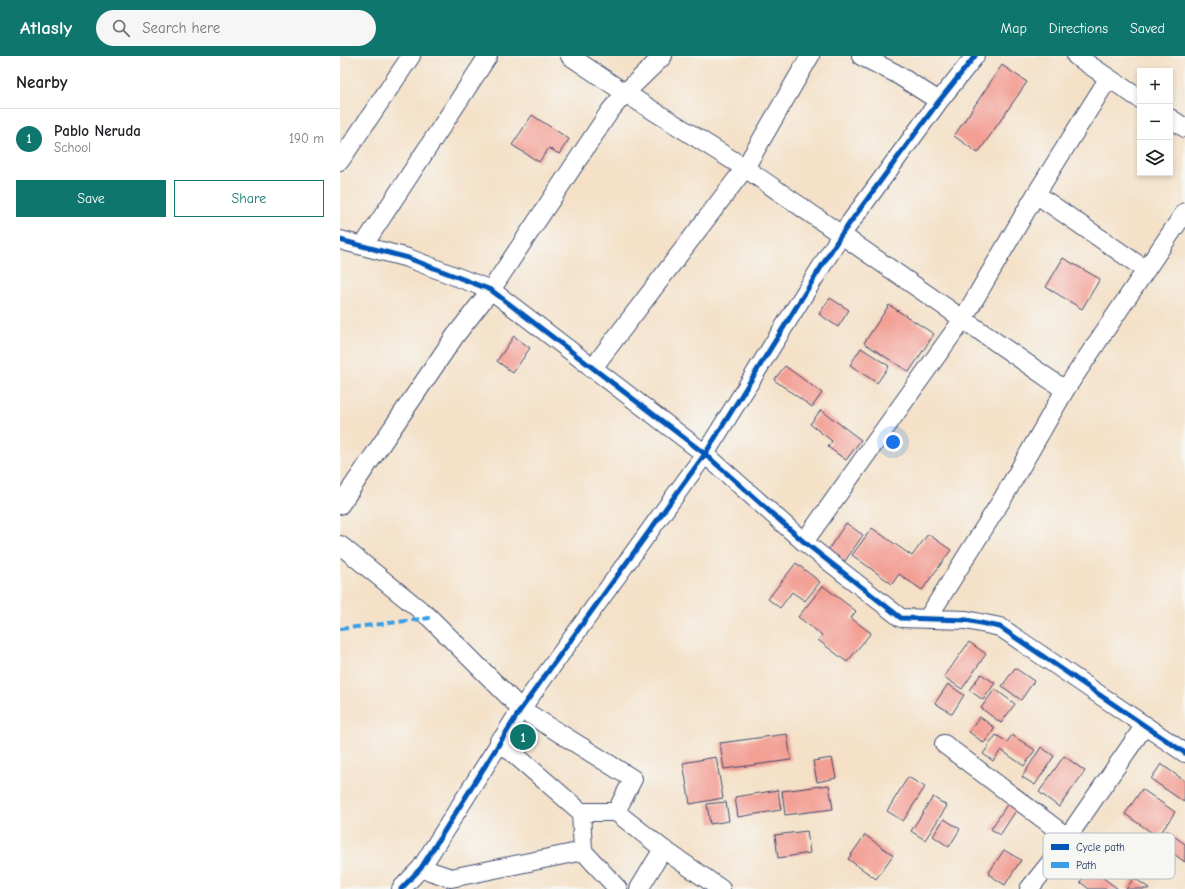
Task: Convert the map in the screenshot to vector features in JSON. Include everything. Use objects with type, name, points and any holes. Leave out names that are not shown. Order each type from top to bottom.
[{"type":"street","points":[[340,161],[411,56]]},
{"type":"street","points":[[363,246],[488,56]]},
{"type":"street","points":[[570,56],[625,93],[745,168],[1065,390]]},
{"type":"street","points":[[340,505],[455,336],[491,290],[610,111],[625,93],[663,56]]},
{"type":"street","points":[[592,368],[745,168],[810,56]]},
{"type":"street","points":[[861,56],[895,73],[939,101]]},
{"type":"street","points":[[400,889],[421,868],[499,741],[705,454],[841,235],[939,101],[975,56]]},
{"type":"street","points":[[1076,56],[1137,97]]},
{"type":"street","points":[[804,542],[962,319],[1036,194],[1108,79]]},
{"type":"street","points":[[1173,120],[1185,128]]},
{"type":"street","points":[[1036,194],[1146,270]]},
{"type":"street","points":[[927,619],[1003,498],[1065,390],[1185,212]]},
{"type":"street","points":[[340,240],[408,258],[491,290],[705,454],[804,542],[901,618],[966,620],[1000,627],[1185,753]]},
{"type":"street","points":[[340,545],[430,618],[521,709],[633,779],[616,812]]},
{"type":"street","points":[[1070,833],[1145,725]]},
{"type":"street","points":[[499,741],[581,812],[616,812],[663,849],[721,889]]},
{"type":"street","points":[[944,744],[1062,833]]},
{"type":"street","points":[[581,812],[583,851],[616,888]]},
{"type":"street","points":[[639,889],[663,849]]},
{"type":"street","points":[[451,878],[583,851]]},
{"type":"street","points":[[421,868],[451,878],[467,889]]},
{"type":"street","points":[[1029,889],[1043,870]]},
{"type":"building","points":[[1002,65],[1027,82],[978,153],[954,136]]},
{"type":"building","points":[[532,115],[569,139],[559,154],[549,148],[539,162],[512,145]]},
{"type":"building","points":[[1063,258],[1100,279],[1082,309],[1046,287]]},
{"type":"building","points":[[830,298],[849,310],[838,327],[819,314]]},
{"type":"building","points":[[889,305],[934,334],[909,372],[864,343]]},
{"type":"building","points":[[514,336],[530,348],[513,373],[497,361]]},
{"type":"building","points":[[861,348],[889,366],[877,383],[850,365]]},
{"type":"building","points":[[785,366],[822,393],[812,407],[774,380]]},
{"type":"building","points":[[821,410],[861,440],[846,460],[828,447],[832,441],[810,424]]},
{"type":"building","points":[[846,523],[863,535],[845,561],[828,550]]},
{"type":"building","points":[[872,528],[912,556],[928,534],[951,550],[922,590],[899,574],[892,584],[852,555]]},
{"type":"building","points":[[796,563],[820,582],[805,601],[792,592],[780,608],[768,599]]},
{"type":"building","points":[[823,586],[856,611],[851,618],[871,633],[847,662],[818,640],[822,635],[798,617]]},
{"type":"building","points":[[969,642],[986,654],[962,689],[944,677]]},
{"type":"building","points":[[1015,668],[1034,681],[1021,700],[1002,686]]},
{"type":"building","points":[[981,674],[995,683],[983,700],[969,690]]},
{"type":"building","points":[[948,684],[964,695],[952,714],[935,703]]},
{"type":"building","points":[[995,689],[1015,704],[1001,723],[981,708]]},
{"type":"building","points":[[980,717],[995,728],[984,743],[969,732]]},
{"type":"building","points":[[787,734],[791,760],[724,769],[720,743]]},
{"type":"building","points":[[996,735],[1007,742],[1012,735],[1035,750],[1024,766],[1001,750],[993,761],[983,754]]},
{"type":"building","points":[[1041,747],[1054,756],[1035,785],[1022,777]]},
{"type":"building","points":[[1064,756],[1085,771],[1059,807],[1039,792]]},
{"type":"building","points":[[716,757],[723,798],[690,804],[683,763]]},
{"type":"building","points":[[832,758],[836,778],[817,782],[813,761]]},
{"type":"building","points":[[1161,764],[1185,781],[1184,802],[1151,779]]},
{"type":"building","points":[[908,777],[925,787],[903,821],[887,811]]},
{"type":"building","points":[[829,785],[833,809],[785,815],[782,791]]},
{"type":"building","points":[[1142,789],[1175,812],[1161,833],[1152,833],[1125,814]]},
{"type":"building","points":[[778,790],[781,810],[738,817],[735,797]]},
{"type":"building","points":[[933,797],[947,806],[925,840],[911,831]]},
{"type":"building","points":[[1012,797],[1021,803],[1000,835],[991,829]]},
{"type":"building","points":[[726,802],[729,821],[710,824],[707,804]]},
{"type":"building","points":[[944,819],[960,829],[949,847],[933,836]]},
{"type":"building","points":[[807,831],[810,853],[778,858],[775,835]]},
{"type":"building","points":[[865,835],[893,855],[876,879],[848,859]]},
{"type":"building","points":[[1175,837],[1185,844],[1185,862],[1175,855]]},
{"type":"building","points":[[1004,850],[1021,860],[1005,885],[988,874]]},
{"type":"building","points":[[1082,879],[1105,879],[1118,889],[1089,889],[1080,882]]},
{"type":"building","points":[[1133,879],[1149,888],[1148,889],[1126,889]]},
{"type":"marked path","points":[[340,629],[430,618]]},
{"type":"cycle path","points":[[401,889],[421,868],[521,709],[705,454],[841,235],[939,101],[975,56]]},
{"type":"cycle path","points":[[340,240],[408,258],[491,290],[705,454],[804,542],[901,618],[966,620],[1000,627],[1185,753]]},
{"type":"place","name":"Pablo Neruda","points":[[523,737]]}]
